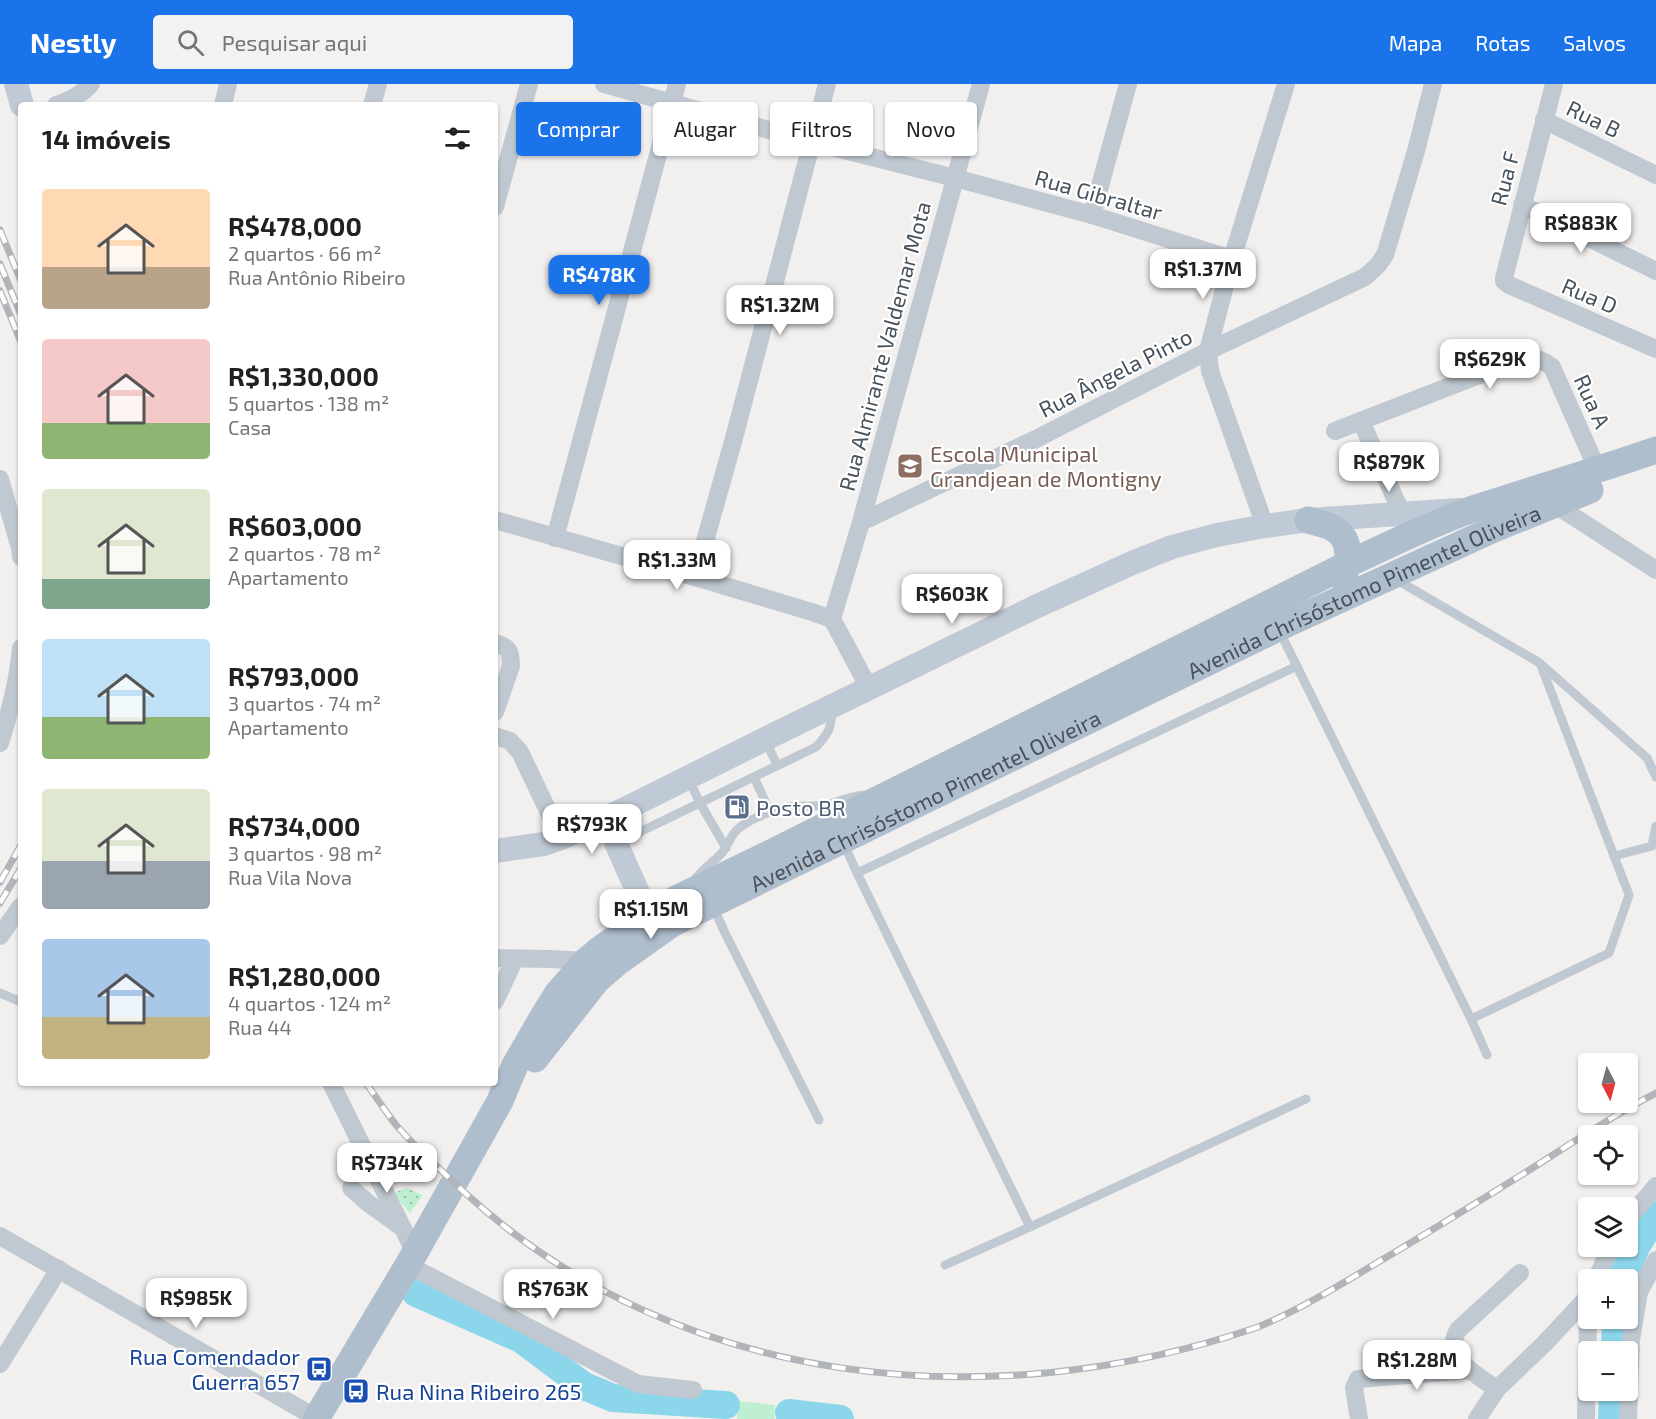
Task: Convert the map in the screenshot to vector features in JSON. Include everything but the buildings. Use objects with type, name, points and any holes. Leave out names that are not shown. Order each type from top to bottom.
[{"type":"main road","points":[[16,84],[21,102]]},
{"type":"main road","name":"Avenida Chrisóstomo Pimentel Oliveira","points":[[500,1101],[515,1065],[557,994],[586,961],[599,950],[700,898],[881,798],[1348,564],[1414,533],[1472,510],[1598,471],[1656,450]]},
{"type":"main road","name":"Avenida Chrisóstomo Pimentel Oliveira","points":[[700,898],[842,840],[1389,575],[1554,504],[1656,467]]},
{"type":"main road","points":[[498,851],[544,844],[621,811],[1033,608],[1172,547],[1217,535],[1308,520],[1472,510]]},
{"type":"main road","points":[[1286,624],[1321,602],[1338,588],[1348,564],[1348,552],[1344,539],[1336,530],[1308,520]]},
{"type":"main road","points":[[616,843],[621,811]]},
{"type":"main road","points":[[572,833],[593,831],[616,843],[661,919]]},
{"type":"main road","name":"Avenida Chrisóstomo Pimentel Oliveira","points":[[500,1101],[597,980],[661,919]]},
{"type":"main road","points":[[317,1419],[388,1300],[500,1101]]},
{"type":"street","points":[[65,102],[83,92],[91,84]]},
{"type":"street","points":[[224,102],[228,84]]},
{"type":"street","points":[[373,102],[378,84]]},
{"type":"street","points":[[498,196],[529,84]]},
{"type":"street","name":"Rua Gibraltar","points":[[604,84],[667,102]]},
{"type":"street","points":[[671,102],[677,84]]},
{"type":"street","points":[[822,102],[827,84]]},
{"type":"street","name":"Rua Almirante Valdemar Mota","points":[[832,620],[981,84]]},
{"type":"street","points":[[1092,215],[1128,84]]},
{"type":"street","points":[[1265,526],[1210,371],[1208,351],[1232,259],[1286,84]]},
{"type":"street","name":"Rua Ângela Pinto","points":[[861,522],[1034,440],[1208,351],[1365,277],[1378,265],[1389,245],[1433,84]]},
{"type":"street","name":"Rua F","points":[[1506,283],[1504,278],[1554,84]]},
{"type":"street","name":"Rua B","points":[[1544,120],[1656,175]]},
{"type":"street","points":[[555,538],[657,156]]},
{"type":"street","points":[[695,577],[808,156]]},
{"type":"street","name":"Rua Gibraltar","points":[[868,156],[1092,215],[1232,259]]},
{"type":"street","points":[[1522,205],[1656,271]]},
{"type":"street","name":"Rua D","points":[[1506,283],[1656,349]]},
{"type":"street","name":"Rua A","points":[[1335,431],[1520,359],[1531,357],[1541,359],[1552,367],[1598,471]]},
{"type":"street","points":[[1360,421],[1402,514]]},
{"type":"street","points":[[0,479],[18,538]]},
{"type":"street","points":[[1554,504],[1656,570]]},
{"type":"street","points":[[498,521],[695,577],[832,620],[869,688]]},
{"type":"street","points":[[498,644],[509,651],[511,666],[498,703]]},
{"type":"street","points":[[0,743],[18,673]]},
{"type":"street","points":[[498,737],[510,741],[520,752],[572,833]]},
{"type":"street","points":[[0,936],[18,910]]},
{"type":"street","points":[[498,958],[550,958],[586,961]]},
{"type":"street","points":[[498,995],[516,959]]},
{"type":"street","points":[[332,1086],[402,1227],[409,1263],[638,1384],[693,1390]]},
{"type":"street","points":[[1638,1207],[1656,1186]]},
{"type":"street","points":[[351,1188],[402,1227]]},
{"type":"street","points":[[0,1236],[317,1419]]},
{"type":"street","points":[[1628,1419],[1631,1340],[1639,1292],[1656,1260]]},
{"type":"street","points":[[0,1364],[59,1269]]},
{"type":"street","points":[[1497,1389],[1469,1370],[1459,1358],[1455,1350],[1454,1336],[1465,1323],[1520,1274]]},
{"type":"street","points":[[1477,1419],[1497,1389],[1578,1308]]},
{"type":"street","points":[[1586,1419],[1588,1329]]},
{"type":"street","points":[[1359,1419],[1354,1388],[1359,1379],[1469,1370]]},
{"type":"lane","points":[[1389,575],[1540,663],[1647,758],[1656,777]]},
{"type":"lane","points":[[1286,624],[1297,666],[1487,1055]]},
{"type":"lane","points":[[1471,1019],[1609,953],[1629,895],[1540,663]]},
{"type":"lane","points":[[857,873],[1297,666]]},
{"type":"lane","points":[[616,843],[816,747],[827,735],[831,724],[832,706]]},
{"type":"lane","points":[[765,739],[777,765]]},
{"type":"lane","points":[[754,777],[770,812]]},
{"type":"lane","points":[[687,778],[726,848]]},
{"type":"lane","points":[[819,1120],[725,933],[700,898],[700,872],[720,856],[739,828],[770,812],[783,808],[824,805],[852,796],[881,798]]},
{"type":"lane","points":[[1614,856],[1652,846],[1656,826]]},
{"type":"lane","points":[[842,840],[1030,1227]]},
{"type":"lane","points":[[0,993],[18,1001]]},
{"type":"lane","points":[[945,1265],[1306,1099]]},
{"type":"green space","points":[[407,1188],[423,1195],[410,1213],[393,1193]]},
{"type":"green space","points":[[739,1401],[775,1405],[774,1419],[737,1419]]},
{"type":"waterway","points":[[1626,1269],[1637,1245],[1656,1215]]},
{"type":"waterway","points":[[416,1293],[521,1339],[584,1386],[613,1398],[726,1405]]},
{"type":"waterway","points":[[1615,1341],[1616,1329]]},
{"type":"waterway","points":[[1612,1419],[1613,1401]]},
{"type":"waterway","points":[[789,1413],[840,1419]]},
{"type":"railway","points":[[0,230],[18,274]]},
{"type":"railway","points":[[0,264],[18,308]]},
{"type":"railway","points":[[0,291],[18,335]]},
{"type":"railway","points":[[0,882],[18,850]]},
{"type":"railway","points":[[0,903],[18,873]]},
{"type":"railway","points":[[368,1086],[396,1125],[464,1192],[549,1258],[641,1309],[739,1346],[841,1368],[945,1377],[1051,1372],[1155,1356],[1258,1327],[1305,1305],[1350,1279],[1608,1120],[1656,1093]]},
{"type":"place","name":"Escola Municipal Grandjean de Montigny","points":[[910,466]]},
{"type":"place","name":"Posto BR","points":[[737,807]]},
{"type":"place","name":"Rua Comendador Guerra 657","points":[[319,1369]]},
{"type":"place","name":"Rua Nina Ribeiro 265","points":[[356,1391]]}]
